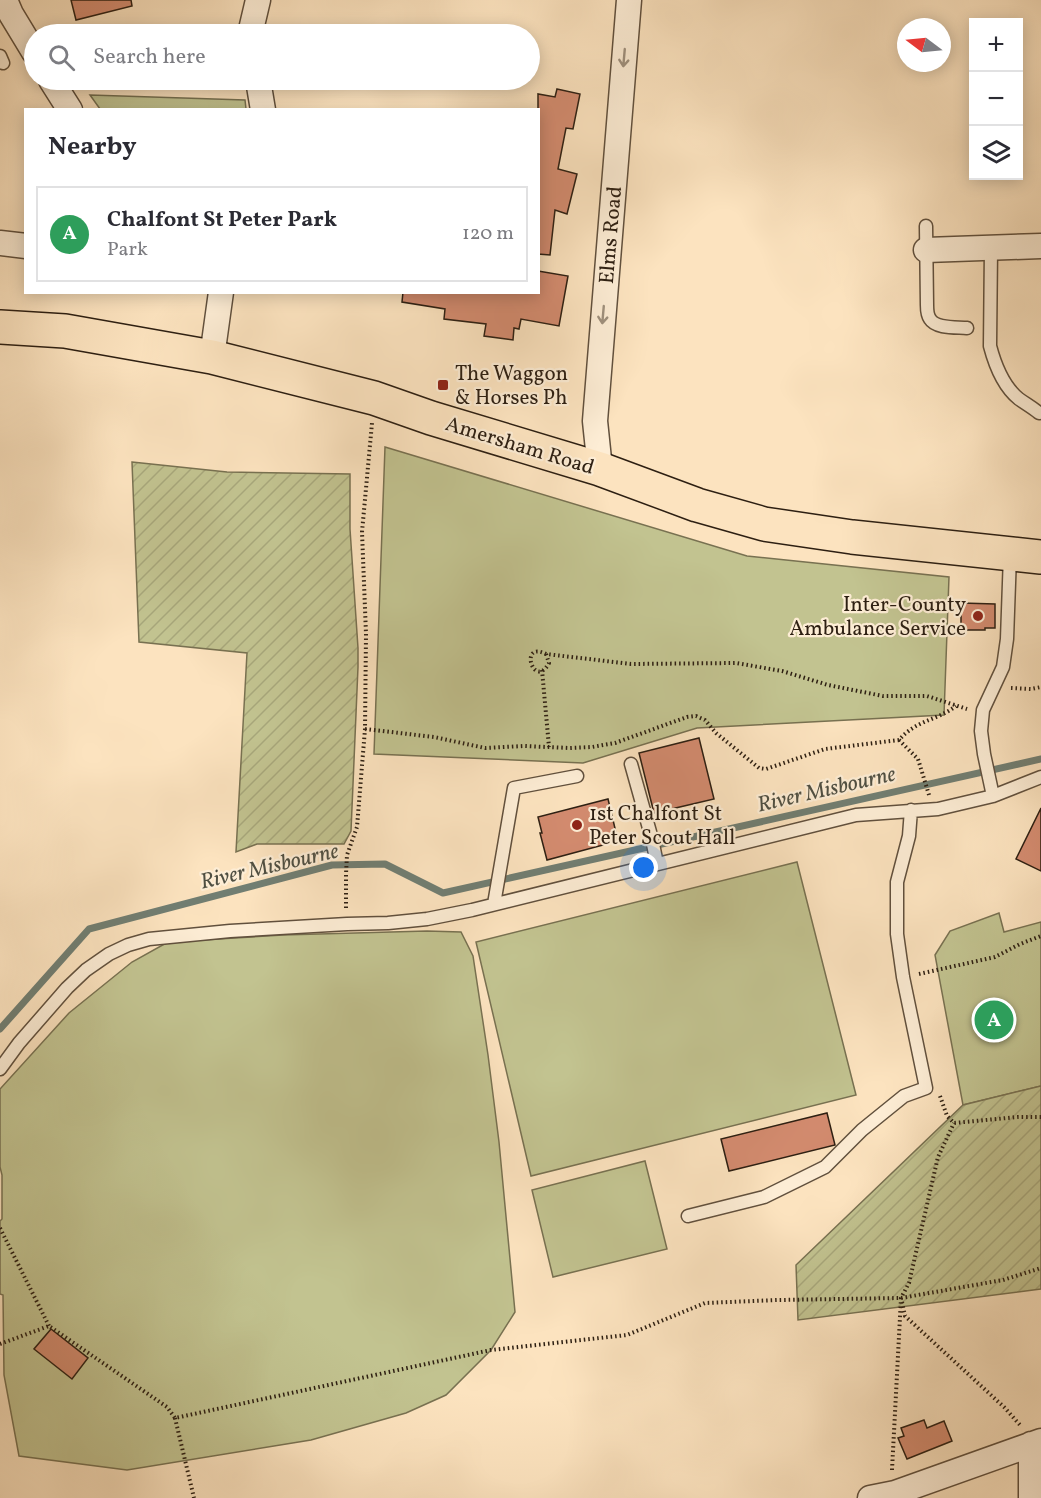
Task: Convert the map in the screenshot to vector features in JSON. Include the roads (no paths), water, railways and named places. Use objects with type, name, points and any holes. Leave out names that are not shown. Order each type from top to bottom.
[{"type":"highway","name":"Amersham Road","points":[[0,327],[65,331],[212,357],[374,398],[431,418],[600,469],[698,505],[764,524],[852,537],[1026,555]]},
{"type":"street","points":[[252,24],[258,0]]},
{"type":"street","name":"Elms Road","points":[[600,469],[595,421],[629,0]]},
{"type":"street","points":[[6,11],[24,37]]},
{"type":"street","points":[[57,90],[69,108]]},
{"type":"street","points":[[260,90],[263,108]]},
{"type":"street","points":[[0,243],[24,246]]},
{"type":"street","points":[[926,250],[1041,246]]},
{"type":"street","points":[[212,357],[221,294]]},
{"type":"street","points":[[870,1498],[895,1493],[1032,1438],[1031,1498]]},
{"type":"lane","points":[[926,226],[928,317],[938,325],[967,328]]},
{"type":"lane","points":[[991,248],[990,346],[993,359],[1010,391],[1039,413]]},
{"type":"lane","points":[[993,796],[981,731],[983,710],[1003,667],[1026,555]]},
{"type":"lane","points":[[631,764],[654,844],[657,864]]},
{"type":"lane","points":[[494,904],[514,788],[577,776]]},
{"type":"lane","points":[[0,1069],[19,1043],[67,988],[86,970],[109,954],[149,939],[230,931],[427,919],[856,815],[938,808],[993,796],[1041,777]]},
{"type":"lane","points":[[688,1216],[765,1197],[825,1167],[862,1130],[904,1096],[926,1088],[903,977],[897,934],[897,882],[909,836],[911,810]]},
{"type":"waterway","name":"River Misbourne","points":[[0,1029],[89,929],[332,865],[385,864],[443,893],[1041,759]]},
{"type":"place","name":"The Waggon & Horses Ph","points":[[443,385]]},
{"type":"place","name":"Inter-County Ambulance Service","points":[[978,616]]},
{"type":"place","name":"1st Chalfont St Peter Scout Hall","points":[[577,825]]},
{"type":"place","name":"Chalfont St Peter Park","points":[[994,1020]]}]
